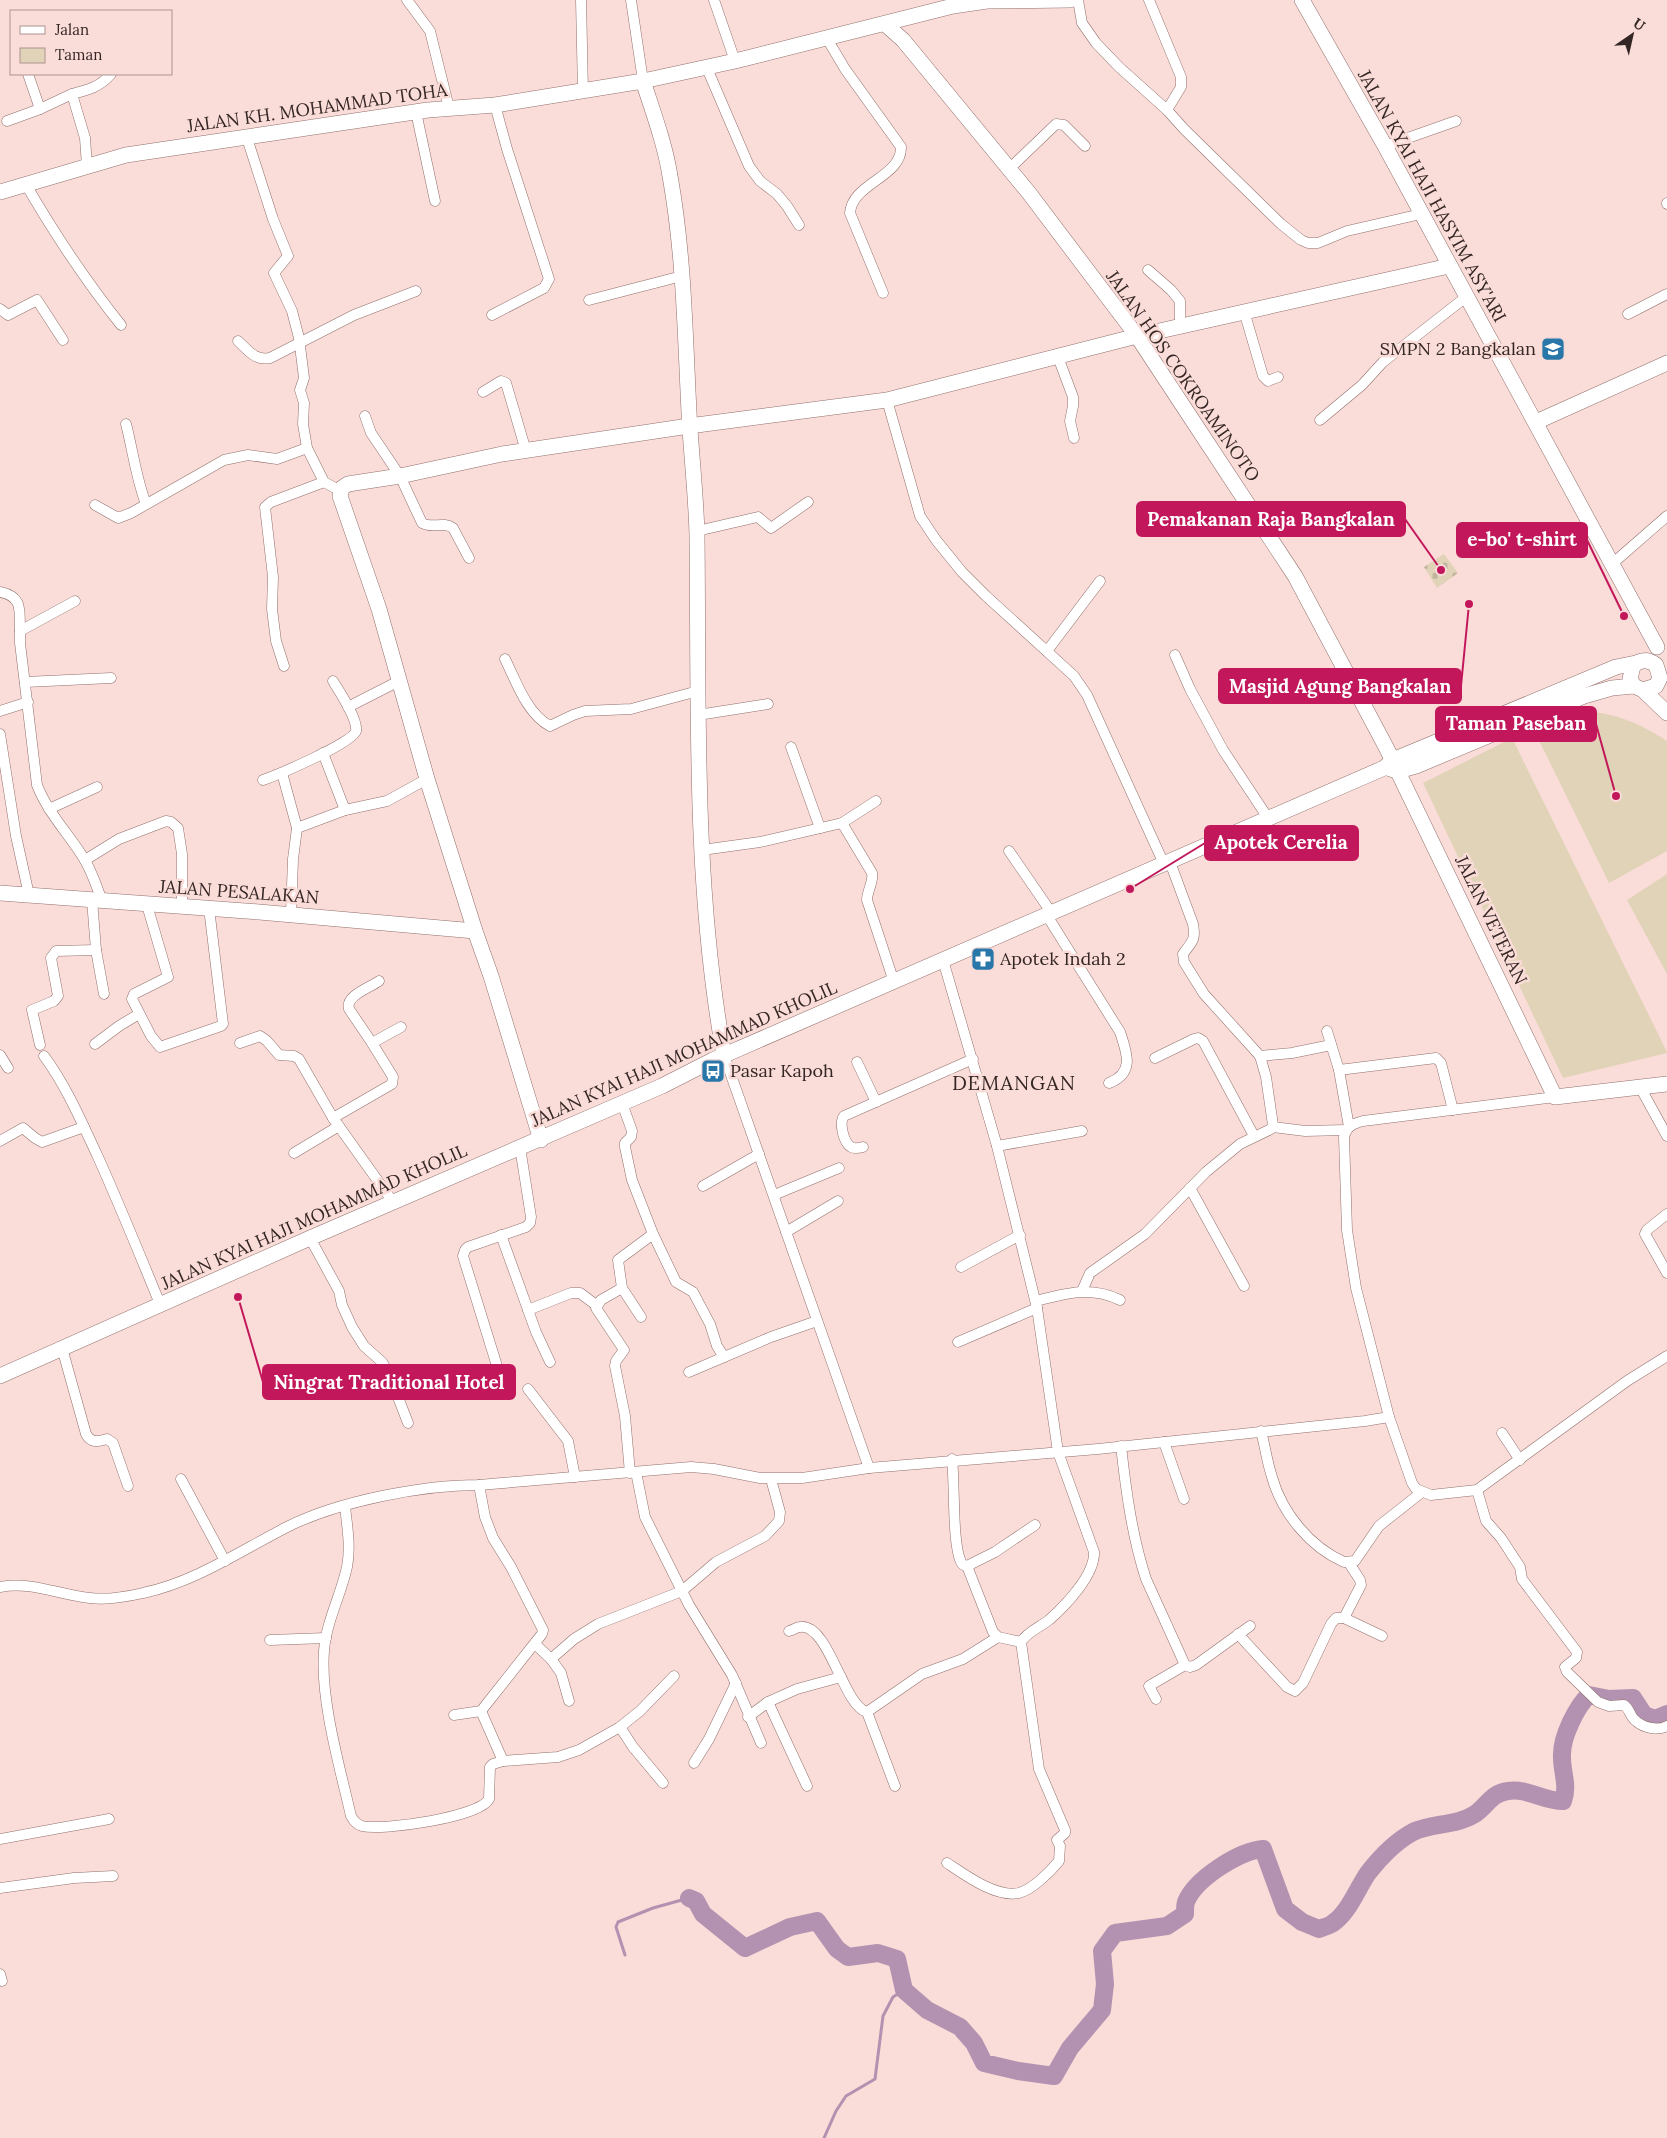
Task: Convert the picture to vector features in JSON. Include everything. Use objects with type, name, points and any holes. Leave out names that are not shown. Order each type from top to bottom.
[{"type":"street","points":[[407,0],[430,31],[449,108]]},
{"type":"street","points":[[581,0],[583,92]]},
{"type":"street","points":[[631,0],[643,82],[662,140],[670,175],[682,276],[689,426],[697,531],[698,715],[702,850],[716,1010],[724,1055],[868,1468]]},
{"type":"street","points":[[714,0],[735,61]]},
{"type":"street","name":"JALAN KH. MOHAMMAD TOHA","points":[[0,192],[25,183],[126,155],[416,112],[495,105],[643,82],[905,19],[953,3],[1070,0]]},
{"type":"street","points":[[1078,0],[1082,23],[1096,43],[1119,67],[1167,110],[1281,224],[1301,240],[1308,243],[1318,243],[1382,222],[1421,214]]},
{"type":"street","points":[[1149,0],[1181,77],[1182,87],[1167,110]]},
{"type":"street","name":"JALAN KYAI HAJI HASYIM ASY'ARI","points":[[1302,0],[1385,146],[1612,564],[1662,644]]},
{"type":"street","points":[[903,40],[905,19]]},
{"type":"street","name":"JALAN HOS COKROAMINOTO","points":[[885,24],[903,40],[1009,169],[1137,336],[1295,576],[1337,651],[1392,766]]},
{"type":"street","points":[[826,38],[850,76],[901,147],[898,161],[882,177],[855,197],[851,204],[850,213],[883,293]]},
{"type":"street","points":[[706,66],[749,166],[760,181],[782,200],[800,225]]},
{"type":"street","points":[[28,75],[40,109]]},
{"type":"street","points":[[7,121],[40,109],[72,94],[95,88],[110,75]]},
{"type":"street","points":[[72,94],[85,138],[88,166]]},
{"type":"street","points":[[492,315],[544,288],[550,280],[507,149],[495,105]]},
{"type":"street","points":[[416,112],[435,200]]},
{"type":"street","points":[[1385,146],[1456,121]]},
{"type":"street","points":[[1009,169],[1056,124],[1064,125],[1085,146]]},
{"type":"street","points":[[247,138],[273,219],[288,256],[274,273],[292,311],[299,342],[304,378],[300,390],[304,403],[303,424],[307,448],[324,482],[328,486],[342,488],[348,484],[400,476],[526,450],[887,400],[1137,336],[1449,266]]},
{"type":"street","points":[[25,183],[51,228],[86,281],[121,325]]},
{"type":"street","points":[[1148,270],[1172,290],[1180,300],[1180,327]]},
{"type":"street","points":[[588,300],[682,276]]},
{"type":"street","points":[[238,341],[262,359],[270,358],[354,315],[416,291]]},
{"type":"street","points":[[1628,314],[1667,294]]},
{"type":"street","points":[[1320,420],[1362,385],[1383,362],[1466,297]]},
{"type":"street","points":[[0,309],[8,315],[36,300],[63,340]]},
{"type":"street","points":[[1244,311],[1263,376],[1268,380],[1278,377]]},
{"type":"street","points":[[1058,357],[1073,397],[1074,406],[1070,421],[1074,438]]},
{"type":"street","points":[[1536,422],[1667,363]]},
{"type":"street","points":[[483,392],[501,381],[506,384],[526,450]]},
{"type":"street","points":[[887,400],[920,516],[936,540],[962,572],[986,596],[1074,676],[1087,696],[1167,863],[1193,924],[1194,941],[1183,954],[1184,962],[1204,994],[1260,1056],[1266,1077],[1273,1122],[1272,1127]]},
{"type":"street","points":[[365,416],[371,433],[400,476],[422,523],[427,526],[444,524],[454,528],[469,558]]},
{"type":"street","points":[[126,424],[135,460],[136,479],[146,504]]},
{"type":"street","points":[[95,505],[118,518],[131,513],[224,460],[248,455],[277,459],[307,448]]},
{"type":"street","points":[[284,666],[276,641],[272,609],[273,578],[265,507],[271,502],[324,482]]},
{"type":"street","points":[[342,488],[340,496],[379,609],[427,779],[474,931],[491,976],[540,1140]]},
{"type":"street","points":[[697,531],[758,517],[771,528],[808,502]]},
{"type":"street","points":[[1612,564],[1667,516]]},
{"type":"street","points":[[1047,651],[1100,581]]},
{"type":"street","points":[[0,592],[12,595],[17,600],[37,785],[49,809],[84,860],[97,900],[96,950],[104,994]]},
{"type":"street","points":[[20,631],[74,601]]},
{"type":"street","points":[[1662,644],[1642,662],[1632,666],[1630,674],[1639,688],[1667,713]]},
{"type":"street","points":[[1175,655],[1190,689],[1223,750],[1268,818]]},
{"type":"street","points":[[505,659],[532,711],[542,722],[550,726],[585,711],[637,708],[698,691]]},
{"type":"street","points":[[1642,662],[1656,665],[1663,677],[1656,686],[1600,690],[1523,714],[1616,667],[1642,662]]},
{"type":"street","points":[[25,682],[112,678]]},
{"type":"street","points":[[263,780],[323,753],[352,736],[355,732],[348,707],[333,681]]},
{"type":"street","points":[[348,707],[399,681]]},
{"type":"street","points":[[0,710],[28,702]]},
{"type":"street","points":[[698,715],[768,704]]},
{"type":"street","name":"JALAN KYAI HAJI MOHAMMAD KHOLIL","points":[[0,1376],[310,1238],[540,1140],[724,1055],[1049,913],[1268,818],[1523,714]]},
{"type":"street","points":[[0,734],[16,836],[29,895]]},
{"type":"street","points":[[791,747],[820,828]]},
{"type":"street","points":[[323,753],[345,810]]},
{"type":"street","name":"JALAN VETERAN","points":[[1392,766],[1555,1097]]},
{"type":"street","points":[[282,773],[297,828],[293,859],[291,914]]},
{"type":"street","points":[[297,828],[345,810],[387,801],[427,779]]},
{"type":"street","points":[[49,809],[97,787]]},
{"type":"street","points":[[702,850],[760,842],[842,823],[876,801]]},
{"type":"street","points":[[84,860],[119,838],[160,823],[171,822],[178,828],[182,854],[182,906]]},
{"type":"street","points":[[842,823],[872,873],[873,878],[867,900],[894,982]]},
{"type":"street","points":[[1009,851],[1049,913],[1120,1032],[1127,1053],[1127,1065],[1118,1080],[1109,1083]]},
{"type":"street","name":"JALAN PESALAKAN","points":[[0,893],[291,914],[474,931]]},
{"type":"street","points":[[147,905],[168,974],[166,980],[132,996],[139,1014],[158,1047],[222,1025],[208,908]]},
{"type":"street","points":[[40,1045],[32,1010],[54,1001],[58,996],[53,954],[56,951],[96,950]]},
{"type":"street","points":[[943,960],[997,1146],[1037,1305],[1058,1452],[1094,1552],[1092,1566],[1085,1579],[1063,1606],[1048,1620],[1026,1635],[1021,1642],[1039,1769],[1066,1830],[1057,1840],[1060,1846],[1059,1861],[1045,1876],[1025,1890],[1017,1893],[988,1887],[947,1863]]},
{"type":"street","points":[[294,1153],[392,1084],[393,1077],[349,1010],[348,1004],[350,999],[379,982]]},
{"type":"street","points":[[95,1044],[139,1014]]},
{"type":"street","points":[[372,1043],[401,1027]]},
{"type":"street","points":[[1327,1031],[1339,1070],[1347,1128],[1344,1137],[1349,1251],[1356,1288],[1389,1417],[1412,1483],[1416,1489],[1431,1495],[1477,1490],[1627,1381],[1667,1356]]},
{"type":"street","points":[[240,1043],[260,1036],[267,1040],[279,1055],[297,1057],[336,1122],[393,1202]]},
{"type":"street","points":[[1155,1058],[1194,1039],[1198,1038],[1203,1041],[1254,1136]]},
{"type":"street","points":[[1260,1056],[1292,1053],[1331,1045]]},
{"type":"street","points":[[0,1055],[8,1068]]},
{"type":"street","points":[[44,1056],[58,1076],[84,1127],[134,1239],[160,1304]]},
{"type":"street","points":[[1339,1070],[1436,1058],[1441,1063],[1453,1110]]},
{"type":"street","points":[[863,1148],[849,1146],[841,1123],[848,1113],[973,1059]]},
{"type":"street","points":[[857,1062],[876,1102]]},
{"type":"street","points":[[1082,1292],[1090,1272],[1146,1234],[1190,1188],[1240,1144],[1272,1127],[1305,1131],[1347,1128],[1364,1121],[1667,1084]]},
{"type":"street","points":[[1640,1087],[1667,1136]]},
{"type":"street","points":[[622,1103],[632,1131],[631,1137],[625,1143],[632,1180],[653,1234],[676,1282],[694,1292],[710,1324],[717,1346],[724,1357]]},
{"type":"street","points":[[0,1141],[23,1128],[34,1138],[42,1142],[84,1127]]},
{"type":"street","points":[[997,1146],[1082,1131]]},
{"type":"street","points":[[497,1366],[463,1256],[468,1246],[526,1227],[530,1223],[531,1217],[520,1147]]},
{"type":"street","points":[[704,1186],[759,1154]]},
{"type":"street","points":[[774,1195],[839,1168]]},
{"type":"street","points":[[1190,1188],[1244,1286]]},
{"type":"street","points":[[786,1232],[838,1201]]},
{"type":"street","points":[[1667,1214],[1647,1230],[1645,1234],[1667,1273]]},
{"type":"street","points":[[641,1317],[622,1288],[618,1260],[653,1234]]},
{"type":"street","points":[[501,1235],[528,1310],[550,1362]]},
{"type":"street","points":[[961,1267],[1020,1236]]},
{"type":"street","points":[[310,1238],[339,1291],[342,1305],[352,1328],[364,1346],[382,1362],[389,1374],[408,1423]]},
{"type":"street","points":[[596,1304],[622,1288]]},
{"type":"street","points":[[958,1342],[1037,1305],[1070,1292],[1101,1293],[1120,1300]]},
{"type":"street","points":[[528,1310],[571,1293],[580,1293],[596,1304],[597,1312],[624,1350],[616,1361],[615,1366],[625,1416],[633,1473],[645,1517],[682,1591],[736,1683],[760,1743]]},
{"type":"street","points":[[689,1372],[771,1337],[817,1321]]},
{"type":"street","points":[[62,1348],[86,1434],[91,1441],[107,1440],[113,1443],[128,1486]]},
{"type":"street","points":[[528,1389],[568,1441],[574,1477]]},
{"type":"street","points":[[0,1587],[32,1585],[89,1598],[109,1598],[143,1593],[173,1584],[225,1561],[288,1527],[313,1516],[345,1506],[452,1485],[479,1486],[703,1468],[771,1479],[802,1478],[868,1468],[1164,1442],[1389,1417]]},
{"type":"street","points":[[1261,1431],[1272,1478],[1292,1517],[1311,1542],[1332,1557],[1349,1563],[1360,1580],[1361,1586],[1344,1618]]},
{"type":"street","points":[[1502,1433],[1520,1460]]},
{"type":"street","points":[[1164,1442],[1184,1499]]},
{"type":"street","points":[[1121,1446],[1128,1504],[1141,1565],[1185,1665],[1190,1667],[1196,1665],[1250,1626]]},
{"type":"street","points":[[952,1460],[957,1541],[961,1562],[968,1566],[992,1632],[998,1637],[1021,1642]]},
{"type":"street","points":[[181,1479],[225,1561]]},
{"type":"street","points":[[552,1659],[574,1639],[598,1624],[682,1591],[716,1562],[773,1530],[779,1520],[780,1512],[771,1479]]},
{"type":"street","points":[[454,1715],[481,1711],[535,1644],[543,1630],[511,1567],[493,1538],[485,1517],[479,1486]]},
{"type":"street","points":[[1477,1490],[1486,1521],[1501,1538],[1520,1567],[1522,1580],[1577,1652],[1576,1658],[1566,1668],[1566,1672],[1593,1697],[1606,1706],[1627,1706],[1636,1721],[1651,1728],[1667,1726]]},
{"type":"street","points":[[1349,1563],[1355,1561],[1379,1526],[1422,1492]]},
{"type":"street","points":[[345,1506],[349,1546],[347,1565],[326,1638],[324,1670],[328,1710],[351,1816],[356,1823],[370,1827],[390,1828],[449,1817],[483,1807],[489,1800],[490,1768],[493,1764],[503,1761],[558,1758],[579,1750],[620,1727],[640,1711],[674,1676]]},
{"type":"street","points":[[968,1566],[994,1552],[1035,1525]]},
{"type":"street","points":[[1238,1634],[1287,1687],[1295,1692],[1303,1683],[1331,1624],[1336,1618],[1344,1618],[1382,1636]]},
{"type":"street","points":[[789,1631],[800,1627],[815,1633],[828,1650],[852,1699],[859,1708],[866,1712],[895,1786]]},
{"type":"street","points":[[866,1712],[922,1674],[963,1659],[998,1637]]},
{"type":"street","points":[[270,1640],[326,1638]]},
{"type":"street","points":[[535,1644],[552,1659],[561,1673],[568,1701]]},
{"type":"street","points":[[1156,1699],[1149,1686],[1185,1665]]},
{"type":"street","points":[[748,1717],[768,1702],[797,1689],[841,1677]]},
{"type":"street","points":[[694,1763],[709,1739],[736,1683]]},
{"type":"street","points":[[768,1702],[807,1786]]},
{"type":"street","points":[[481,1711],[503,1761]]},
{"type":"street","points":[[620,1727],[633,1747],[663,1783]]},
{"type":"street","points":[[0,1839],[109,1819]]},
{"type":"street","points":[[0,1888],[50,1881],[113,1876]]},
{"type":"green space","points":[[1444,554],[1458,573],[1437,588],[1424,567]]},
{"type":"green space","points":[[1585,711],[1608,714],[1628,720],[1667,741],[1667,851],[1609,883],[1534,730],[1559,719]]},
{"type":"green space","points":[[1512,738],[1667,1053],[1563,1078],[1423,783]]},
{"type":"green space","points":[[1667,874],[1667,974],[1627,900]]},
{"type":"waterway","points":[[689,1898],[696,1901],[703,1914],[745,1948],[790,1927],[817,1921],[837,1949],[848,1957],[878,1953],[897,1959],[904,1990],[927,2010],[960,2027],[974,2043],[984,2063],[1018,2071],[1054,2076],[1070,2048],[1102,2010],[1105,1984],[1102,1951],[1115,1933],[1167,1926],[1185,1914],[1186,1902],[1198,1884],[1230,1861],[1242,1855],[1263,1849],[1285,1909],[1302,1922],[1319,1929],[1330,1925],[1344,1913],[1372,1868],[1394,1845],[1413,1832],[1468,1818],[1502,1792],[1522,1791],[1563,1801],[1565,1795],[1562,1760],[1564,1739],[1575,1714],[1589,1695],[1609,1699],[1633,1698],[1644,1715],[1655,1719],[1667,1714]]},
{"type":"waterway","points":[[625,1955],[616,1927],[618,1922],[653,1908],[689,1898]]},
{"type":"waterway","points":[[824,2138],[836,2111],[846,2096],[875,2079],[883,2016],[893,1997],[904,1990]]},
{"type":"place","name":"SMPN 2 Bangkalan","points":[[1553,349]]},
{"type":"place","name":"Pemakanan Raja Bangkalan","points":[[1441,570]]},
{"type":"place","name":"Masjid Agung Bangkalan","points":[[1469,604]]},
{"type":"place","name":"e-bo' t-shirt","points":[[1624,616]]},
{"type":"place","name":"Taman Paseban","points":[[1616,796]]},
{"type":"place","name":"Apotek Cerelia","points":[[1130,889]]},
{"type":"place","name":"Apotek Indah 2","points":[[983,959]]},
{"type":"place","name":"Pasar Kapoh","points":[[713,1071]]},
{"type":"place","name":"Ningrat Traditional Hotel","points":[[238,1297]]},
{"type":"district","name":"DEMANGAN","points":[[1014,1083]]}]
